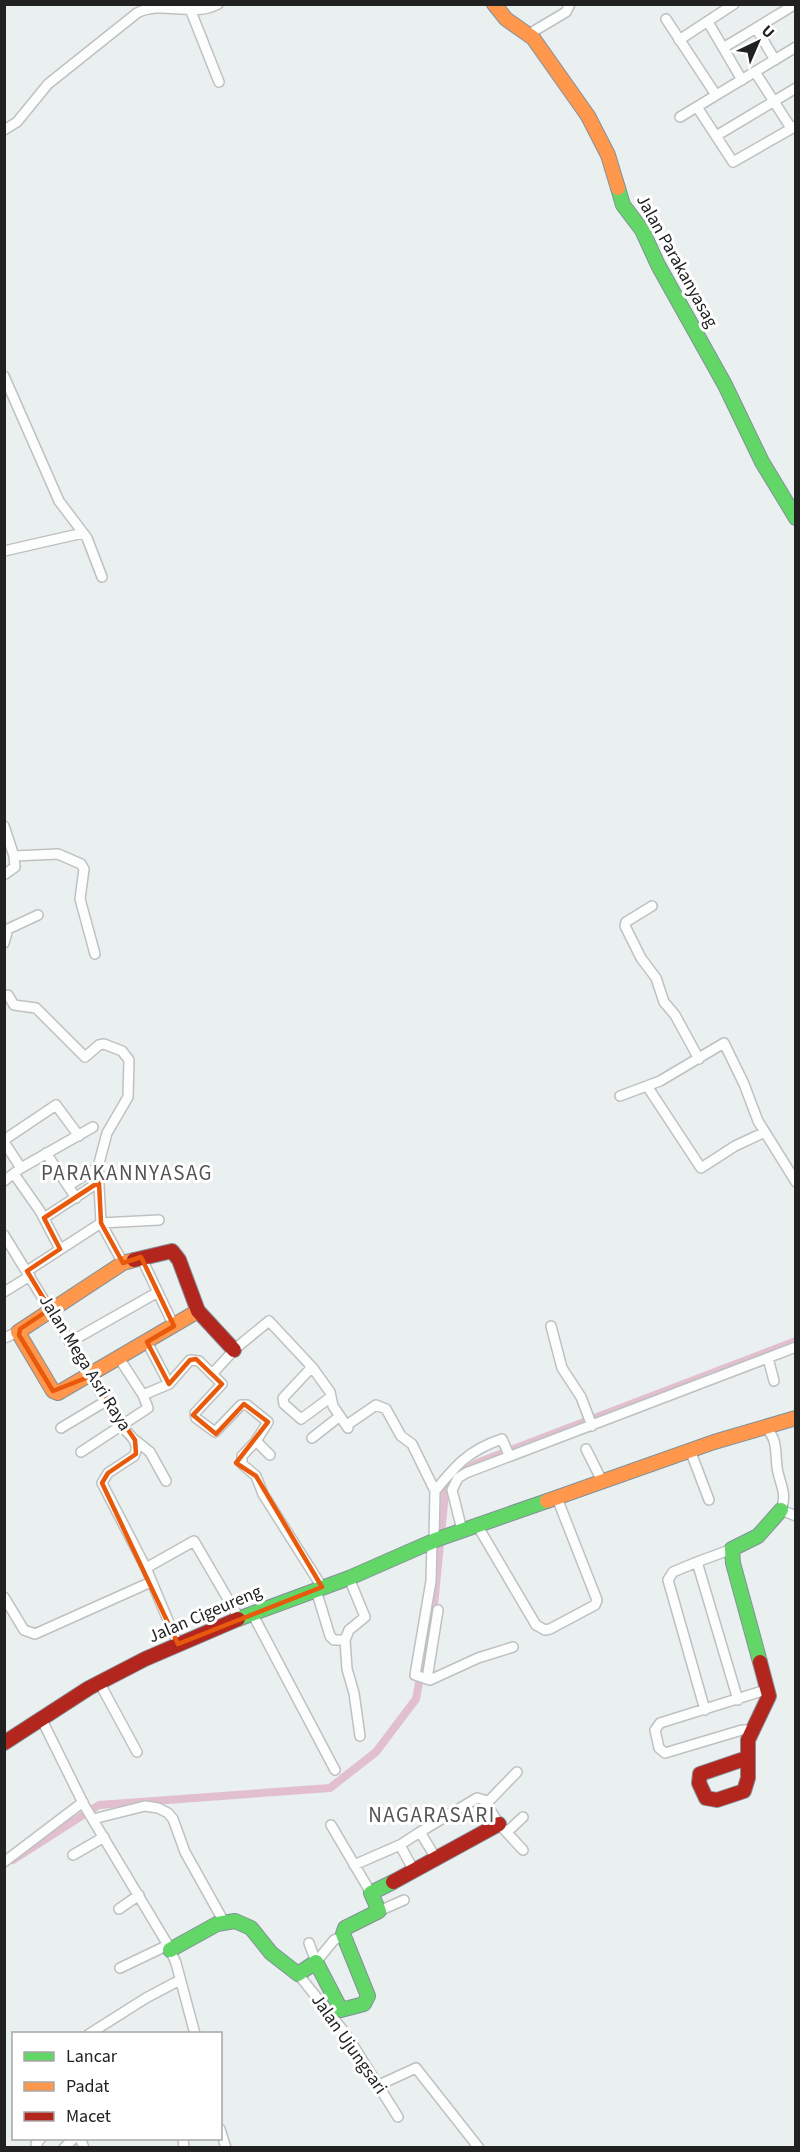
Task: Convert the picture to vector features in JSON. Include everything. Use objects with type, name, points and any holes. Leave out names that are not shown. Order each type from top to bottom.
[{"type":"street","points":[[4,130],[17,122],[48,84],[137,13],[152,8],[207,9],[218,4]]},
{"type":"street","name":"Jalan Parakanyasag","points":[[494,4],[506,19],[529,34],[588,116],[608,155],[623,205],[642,230],[658,265],[728,391],[762,462],[795,518]]},
{"type":"street","points":[[529,34],[566,12],[570,4]]},
{"type":"street","points":[[679,40],[734,4]]},
{"type":"street","points":[[723,48],[794,6]]},
{"type":"street","points":[[190,9],[219,82]]},
{"type":"street","points":[[666,19],[716,95]]},
{"type":"street","points":[[708,22],[742,80]]},
{"type":"street","points":[[756,28],[775,60]]},
{"type":"street","points":[[680,117],[795,47]]},
{"type":"street","points":[[697,107],[729,159],[737,162],[793,127],[755,72]]},
{"type":"street","points":[[716,136],[795,88]]},
{"type":"street","points":[[4,375],[59,501],[83,533],[102,577]]},
{"type":"street","points":[[4,551],[83,533]]},
{"type":"street","points":[[4,826],[14,856],[15,867],[5,874]]},
{"type":"street","points":[[14,856],[58,854],[81,864],[84,869],[80,899],[94,954]]},
{"type":"street","points":[[652,906],[626,922],[625,927],[640,958],[656,978],[664,1002],[674,1013],[699,1059]]},
{"type":"street","points":[[4,943],[8,929],[38,915]]},
{"type":"street","points":[[10,994],[14,1005],[36,1008],[85,1057],[104,1044],[122,1051],[129,1060],[128,1097],[107,1132],[98,1167],[101,1223],[123,1263]]},
{"type":"street","points":[[620,1096],[647,1086],[724,1043],[744,1084],[751,1107],[794,1175]]},
{"type":"street","points":[[647,1086],[701,1168],[735,1146],[765,1132]]},
{"type":"street","points":[[60,1248],[17,1171],[4,1141],[56,1105],[79,1136]]},
{"type":"street","points":[[4,1181],[17,1171],[93,1127]]},
{"type":"street","points":[[46,1154],[76,1198]]},
{"type":"street","points":[[68,1186],[98,1167]]},
{"type":"street","points":[[44,1218],[99,1182]]},
{"type":"street","points":[[4,1292],[60,1248],[101,1223],[159,1220]]},
{"type":"street","name":"Jalan Mega Asri Raya","points":[[4,1235],[106,1401],[122,1426],[135,1440],[135,1455],[108,1473],[102,1483],[146,1568],[178,1644]]},
{"type":"street","points":[[4,1338],[18,1332],[123,1263],[166,1251],[176,1254],[198,1311],[234,1350]]},
{"type":"street","points":[[141,1257],[174,1326]]},
{"type":"street","points":[[70,1342],[158,1292]]},
{"type":"street","points":[[18,1332],[53,1391],[58,1393],[91,1376],[198,1311]]},
{"type":"street","points":[[213,1373],[234,1350],[269,1321],[312,1368],[348,1427],[376,1405],[386,1409],[401,1436],[412,1444],[435,1491],[438,1539],[433,1552],[426,1616],[414,1671],[423,1679],[435,1678],[478,1658],[513,1647]]},
{"type":"street","points":[[551,1326],[562,1368],[581,1396],[590,1420]]},
{"type":"street","points":[[147,1342],[170,1384]]},
{"type":"street","points":[[462,1530],[452,1498],[454,1484],[466,1473],[507,1450],[795,1347]]},
{"type":"street","points":[[81,1452],[147,1409],[143,1395],[120,1358]]},
{"type":"street","points":[[768,1358],[774,1381]]},
{"type":"street","points":[[143,1395],[170,1384],[192,1359],[199,1361],[213,1373],[222,1386],[195,1413],[195,1416],[215,1432],[242,1405],[247,1405],[268,1422],[256,1441],[242,1456],[242,1464],[256,1476],[263,1494],[319,1588],[330,1636],[334,1640],[345,1640]]},
{"type":"street","points":[[312,1368],[283,1398],[284,1404],[302,1419],[331,1396]]},
{"type":"street","points":[[60,1428],[106,1401]]},
{"type":"street","points":[[312,1438],[340,1416]]},
{"type":"street","name":"Jalan Cigeureng","points":[[4,1743],[99,1682],[178,1644],[246,1616],[349,1578],[462,1530],[690,1450],[795,1418]]},
{"type":"street","points":[[705,1710],[668,1580],[673,1572],[732,1549],[758,1536],[781,1510],[784,1488],[777,1467],[776,1444],[773,1435],[765,1427]]},
{"type":"street","points":[[435,1491],[461,1459],[502,1439],[507,1450]]},
{"type":"street","points":[[135,1440],[150,1452],[166,1481]]},
{"type":"street","points":[[256,1441],[270,1455]]},
{"type":"street","points":[[586,1449],[602,1481]]},
{"type":"street","points":[[690,1450],[709,1500]]},
{"type":"street","points":[[477,1526],[536,1625],[545,1630],[550,1629],[597,1603],[557,1498]]},
{"type":"street","points":[[781,1510],[795,1516]]},
{"type":"street","points":[[146,1568],[194,1541],[246,1616],[335,1770]]},
{"type":"street","points":[[732,1549],[733,1563],[769,1689],[766,1705],[751,1730],[747,1758]]},
{"type":"street","points":[[697,1562],[738,1700]]},
{"type":"street","points":[[349,1578],[365,1617],[349,1630],[345,1640],[347,1669],[354,1693],[360,1736]]},
{"type":"street","points":[[4,1597],[24,1630],[30,1635],[151,1582]]},
{"type":"street","points":[[423,1679],[438,1610]]},
{"type":"street","points":[[99,1682],[137,1752]]},
{"type":"street","points":[[751,1730],[742,1730],[665,1753],[660,1750],[655,1730],[658,1725],[769,1689]]},
{"type":"street","points":[[41,1718],[91,1817],[169,1947],[194,2032]]},
{"type":"street","points":[[486,1804],[517,1772]]},
{"type":"street","points":[[354,1865],[400,1845],[477,1798],[483,1800],[503,1828],[523,1850]]},
{"type":"street","points":[[4,1862],[84,1804]]},
{"type":"street","points":[[91,1817],[146,1806],[159,1808],[168,1813],[224,1922]]},
{"type":"street","points":[[371,1893],[524,1817]]},
{"type":"street","points":[[331,1825],[380,1911]]},
{"type":"street","points":[[420,1832],[437,1860]]},
{"type":"street","points":[[73,1855],[104,1837]]},
{"type":"street","points":[[400,1845],[414,1871]]},
{"type":"street","points":[[119,1909],[139,1895]]},
{"type":"street","points":[[309,1943],[337,2008],[344,2010],[364,2004],[368,1996],[344,1936],[345,1928],[404,1900]]},
{"type":"street","points":[[120,1968],[224,1922],[235,1921],[252,1928],[271,1953],[298,1974],[316,1962],[334,1940],[344,1936]]},
{"type":"street","name":"Jalan Ujungsari","points":[[298,1974],[346,2034],[398,2117]]},
{"type":"street","points":[[92,2032],[146,1998],[180,1980]]},
{"type":"street","points":[[379,2085],[416,2068],[479,2148]]},
{"type":"highlighted area","points":[[99,1182],[101,1223],[123,1263],[141,1257],[174,1326],[147,1342],[169,1384],[190,1360],[196,1359],[222,1384],[193,1415],[216,1434],[244,1404],[268,1422],[236,1463],[256,1476],[322,1587],[178,1644],[102,1483],[108,1473],[136,1454],[135,1440],[91,1376],[53,1391],[19,1335],[20,1329],[50,1309],[27,1271],[60,1249],[44,1218]]},
{"type":"waterway","points":[[13,1860],[99,1805],[330,1788],[376,1752],[416,1699],[434,1605],[446,1483],[477,1463],[796,1341]]},
{"type":"traffic: fast","points":[[618,188],[623,205],[642,230],[658,265],[725,385],[762,462],[796,518]]},
{"type":"traffic: fast","points":[[238,1619],[349,1578],[438,1539],[547,1501]]},
{"type":"traffic: fast","points":[[760,1662],[733,1563],[732,1549],[758,1536],[781,1510]]},
{"type":"traffic: fast","points":[[170,1950],[217,1924],[235,1921],[251,1928],[271,1953],[298,1974],[316,1962],[341,2010],[364,2004],[368,1996],[343,1934],[345,1928],[379,1911],[371,1893],[393,1882]]},
{"type":"traffic: slow","points":[[494,4],[506,19],[533,38],[588,116],[608,155],[618,188]]},
{"type":"traffic: slow","points":[[134,1260],[123,1263],[18,1332],[53,1391],[58,1393],[198,1311]]},
{"type":"traffic: slow","points":[[547,1501],[714,1442],[796,1418]]},
{"type":"traffic: jam","points":[[134,1260],[172,1251],[179,1260],[198,1311],[234,1350]]},
{"type":"traffic: jam","points":[[4,1743],[89,1688],[145,1659],[238,1619]]},
{"type":"traffic: jam","points":[[747,1758],[700,1774],[699,1783],[706,1798],[717,1800],[744,1791],[748,1778],[748,1740],[769,1696],[760,1662]]},
{"type":"traffic: jam","points":[[393,1882],[499,1824]]},
{"type":"district","name":"PARAKANNYASAG","points":[[127,1173]]},
{"type":"district","name":"NAGARASARI","points":[[432,1815]]}]
